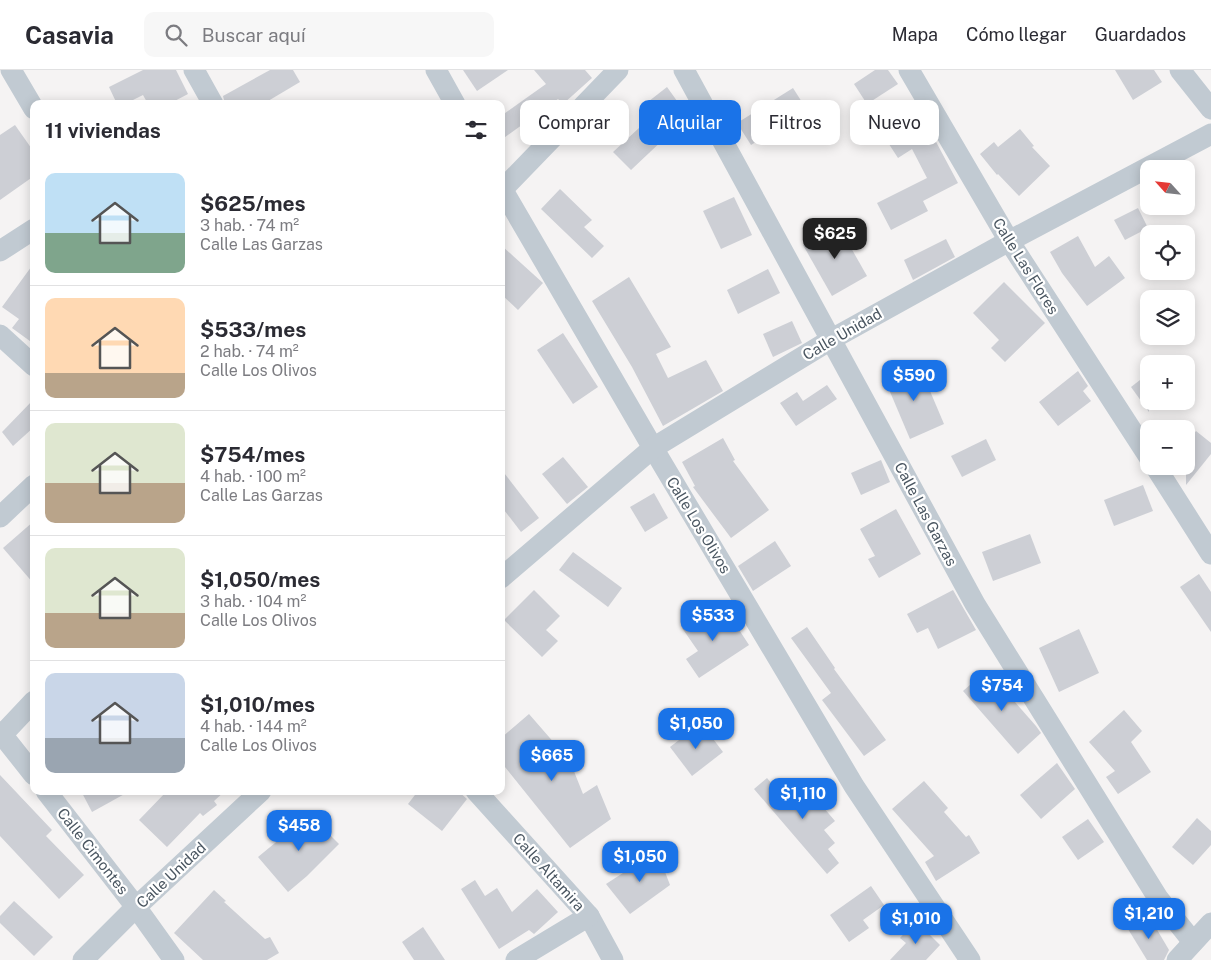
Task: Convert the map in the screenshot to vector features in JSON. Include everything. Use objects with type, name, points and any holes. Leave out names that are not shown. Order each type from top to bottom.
[{"type":"street","points":[[11,70],[30,102]]},
{"type":"street","points":[[194,70],[211,100]]},
{"type":"street","points":[[436,70],[453,100]]},
{"type":"street","points":[[505,186],[618,70]]},
{"type":"street","name":"Calle Las Garzas","points":[[684,70],[975,604],[1158,898],[1193,942]]},
{"type":"street","name":"Calle Las Flores","points":[[909,70],[1009,241],[1140,443]]},
{"type":"street","points":[[1180,70],[1211,110]]},
{"type":"street","name":"Calle Unidad","points":[[505,575],[653,448],[832,339],[1009,241],[1211,134]]},
{"type":"street","name":"Calle Los Olivos","points":[[505,194],[854,786],[970,960]]},
{"type":"street","points":[[0,251],[30,232]]},
{"type":"street","points":[[0,335],[30,362]]},
{"type":"street","points":[[1160,475],[1211,554]]},
{"type":"street","points":[[0,517],[30,489]]},
{"type":"street","points":[[30,705],[1,735],[30,770]]},
{"type":"street","name":"Calle Cimontes","points":[[49,795],[136,907],[174,960]]},
{"type":"street","name":"Calle Unidad","points":[[83,960],[136,907],[257,795]]},
{"type":"street","name":"Calle Altamira","points":[[480,795],[589,916],[613,960]]},
{"type":"street","points":[[516,960],[589,916]]},
{"type":"street","points":[[1177,960],[1211,923]]},
{"type":"building","points":[[143,70],[176,70],[188,94],[177,100],[146,100],[143,95],[133,100],[115,100],[109,87]]},
{"type":"building","points":[[270,70],[293,70],[300,82],[270,100],[224,100],[223,96]]},
{"type":"building","points":[[463,70],[508,70],[477,91]]},
{"type":"building","points":[[534,70],[585,70],[592,78],[567,100],[524,100],[546,84]]},
{"type":"building","points":[[875,70],[888,70],[898,84],[873,100],[864,100],[854,84]]},
{"type":"building","points":[[1115,70],[1154,70],[1162,82],[1133,100]]},
{"type":"building","points":[[667,87],[676,100],[650,100]]},
{"type":"building","points":[[793,88],[801,100],[774,100]]},
{"type":"building","points":[[520,102],[520,126],[505,137],[505,113]]},
{"type":"building","points":[[751,114],[751,145],[741,129],[741,120]]},
{"type":"building","points":[[15,125],[30,146],[30,179],[0,200],[0,135]]},
{"type":"building","points":[[639,128],[639,145],[657,145],[631,170],[613,152],[621,145],[629,145],[629,137]]},
{"type":"building","points":[[1020,129],[1034,146],[1032,147],[1050,166],[1019,196],[997,175],[980,154],[994,142],[998,147]]},
{"type":"building","points":[[890,145],[938,145],[958,183],[923,201],[928,211],[891,230],[877,203],[927,178],[912,149],[898,158]]},
{"type":"building","points":[[560,189],[592,220],[584,227],[604,246],[592,258],[541,209]]},
{"type":"building","points":[[734,197],[752,235],[721,249],[703,211]]},
{"type":"building","points":[[1138,208],[1146,225],[1140,225],[1140,232],[1125,240],[1114,220]]},
{"type":"building","points":[[838,225],[867,276],[832,296],[803,245]]},
{"type":"building","points":[[1078,236],[1095,267],[1109,256],[1125,278],[1087,306],[1062,273],[1050,252]]},
{"type":"building","points":[[946,239],[955,257],[913,280],[904,260]]},
{"type":"building","points":[[505,249],[543,283],[518,310],[505,298]]},
{"type":"building","points":[[30,268],[30,341],[12,328],[19,319],[2,307]]},
{"type":"building","points":[[768,269],[780,293],[738,314],[727,290]]},
{"type":"building","points":[[629,277],[671,347],[656,354],[668,378],[706,360],[723,391],[663,426],[632,367],[592,301]]},
{"type":"building","points":[[1004,282],[1045,323],[1005,362],[991,348],[999,340],[973,313]]},
{"type":"building","points":[[792,321],[802,343],[773,357],[763,334]]},
{"type":"building","points":[[563,333],[598,387],[573,404],[537,350]]},
{"type":"building","points":[[919,365],[944,424],[910,439],[885,380]]},
{"type":"building","points":[[1078,371],[1088,386],[1083,391],[1091,401],[1058,426],[1039,402]]},
{"type":"building","points":[[1140,380],[1140,400],[1131,387]]},
{"type":"building","points":[[827,385],[837,399],[796,426],[780,403],[797,392],[803,401]]},
{"type":"building","points":[[30,403],[30,431],[13,446],[2,432]]},
{"type":"building","points":[[1196,431],[1211,443],[1211,454],[1195,474]]},
{"type":"building","points":[[723,438],[735,460],[733,461],[769,510],[731,538],[693,487],[695,486],[682,462]]},
{"type":"building","points":[[986,439],[996,460],[962,477],[951,456]]},
{"type":"building","points":[[563,457],[588,487],[567,504],[542,474]]},
{"type":"building","points":[[881,460],[890,482],[861,495],[851,473]]},
{"type":"building","points":[[505,474],[539,518],[521,532],[505,511]]},
{"type":"building","points":[[1186,475],[1194,475],[1186,485]]},
{"type":"building","points":[[1143,485],[1153,511],[1114,526],[1104,500]]},
{"type":"building","points":[[654,493],[668,518],[645,532],[630,507]]},
{"type":"building","points":[[896,509],[921,554],[879,578],[868,559],[875,556],[860,529]]},
{"type":"building","points":[[30,524],[30,579],[3,548]]},
{"type":"building","points":[[1030,534],[1041,563],[993,581],[982,552]]},
{"type":"building","points":[[775,541],[791,566],[753,591],[738,566]]},
{"type":"building","points":[[573,552],[622,588],[608,607],[559,570]]},
{"type":"building","points":[[1199,574],[1211,592],[1211,632],[1180,587]]},
{"type":"building","points":[[534,590],[560,616],[546,630],[558,641],[542,657],[505,619]]},
{"type":"building","points":[[953,590],[976,630],[938,649],[928,628],[917,633],[907,614]]},
{"type":"building","points":[[712,608],[723,624],[732,619],[749,645],[699,678],[686,659],[698,651],[682,628]]},
{"type":"building","points":[[807,627],[834,669],[886,740],[864,756],[822,700],[831,693],[791,638]]},
{"type":"building","points":[[1079,629],[1099,673],[1059,692],[1039,648]]},
{"type":"building","points":[[987,670],[1041,733],[1018,754],[963,691]]},
{"type":"building","points":[[1124,710],[1142,731],[1131,742],[1151,772],[1118,794],[1106,777],[1115,771],[1089,742]]},
{"type":"building","points":[[529,714],[556,745],[562,741],[583,794],[597,785],[611,819],[570,848],[505,767],[505,735]]},
{"type":"building","points":[[701,723],[723,752],[692,776],[670,747]]},
{"type":"building","points":[[1057,763],[1075,789],[1041,819],[1020,795]]},
{"type":"building","points":[[0,775],[52,830],[46,836],[84,875],[59,899],[0,836]]},
{"type":"building","points":[[767,778],[783,797],[801,781],[835,821],[824,830],[835,843],[828,849],[839,863],[827,874],[754,789]]},
{"type":"building","points":[[924,781],[948,808],[944,812],[966,837],[969,835],[980,853],[936,881],[925,862],[934,856],[892,809]]},
{"type":"building","points":[[83,795],[123,795],[92,812]]},
{"type":"building","points":[[163,795],[221,795],[214,801],[217,805],[203,816],[200,813],[167,847],[139,820]]},
{"type":"building","points":[[415,795],[462,795],[467,799],[442,831],[408,804]]},
{"type":"building","points":[[305,810],[339,844],[288,892],[258,857],[292,829],[290,826]]},
{"type":"building","points":[[1197,818],[1211,831],[1211,845],[1193,865],[1172,847]]},
{"type":"building","points":[[1088,819],[1104,842],[1078,860],[1062,837]]},
{"type":"building","points":[[657,851],[670,885],[630,914],[606,884]]},
{"type":"building","points":[[475,880],[485,896],[497,888],[512,912],[537,889],[558,912],[534,934],[529,930],[499,949],[461,889]]},
{"type":"building","points":[[871,886],[884,905],[863,920],[869,928],[849,942],[830,915]]},
{"type":"building","points":[[214,890],[226,901],[224,902],[265,939],[270,937],[279,953],[267,960],[203,960],[174,933]]},
{"type":"building","points":[[14,901],[53,937],[34,956],[0,923],[0,916]]},
{"type":"building","points":[[1149,916],[1169,950],[1164,960],[1147,960],[1128,929]]},
{"type":"building","points":[[916,921],[940,945],[926,960],[890,960],[906,943],[900,938]]},
{"type":"building","points":[[423,927],[445,960],[414,960],[402,942]]}]
